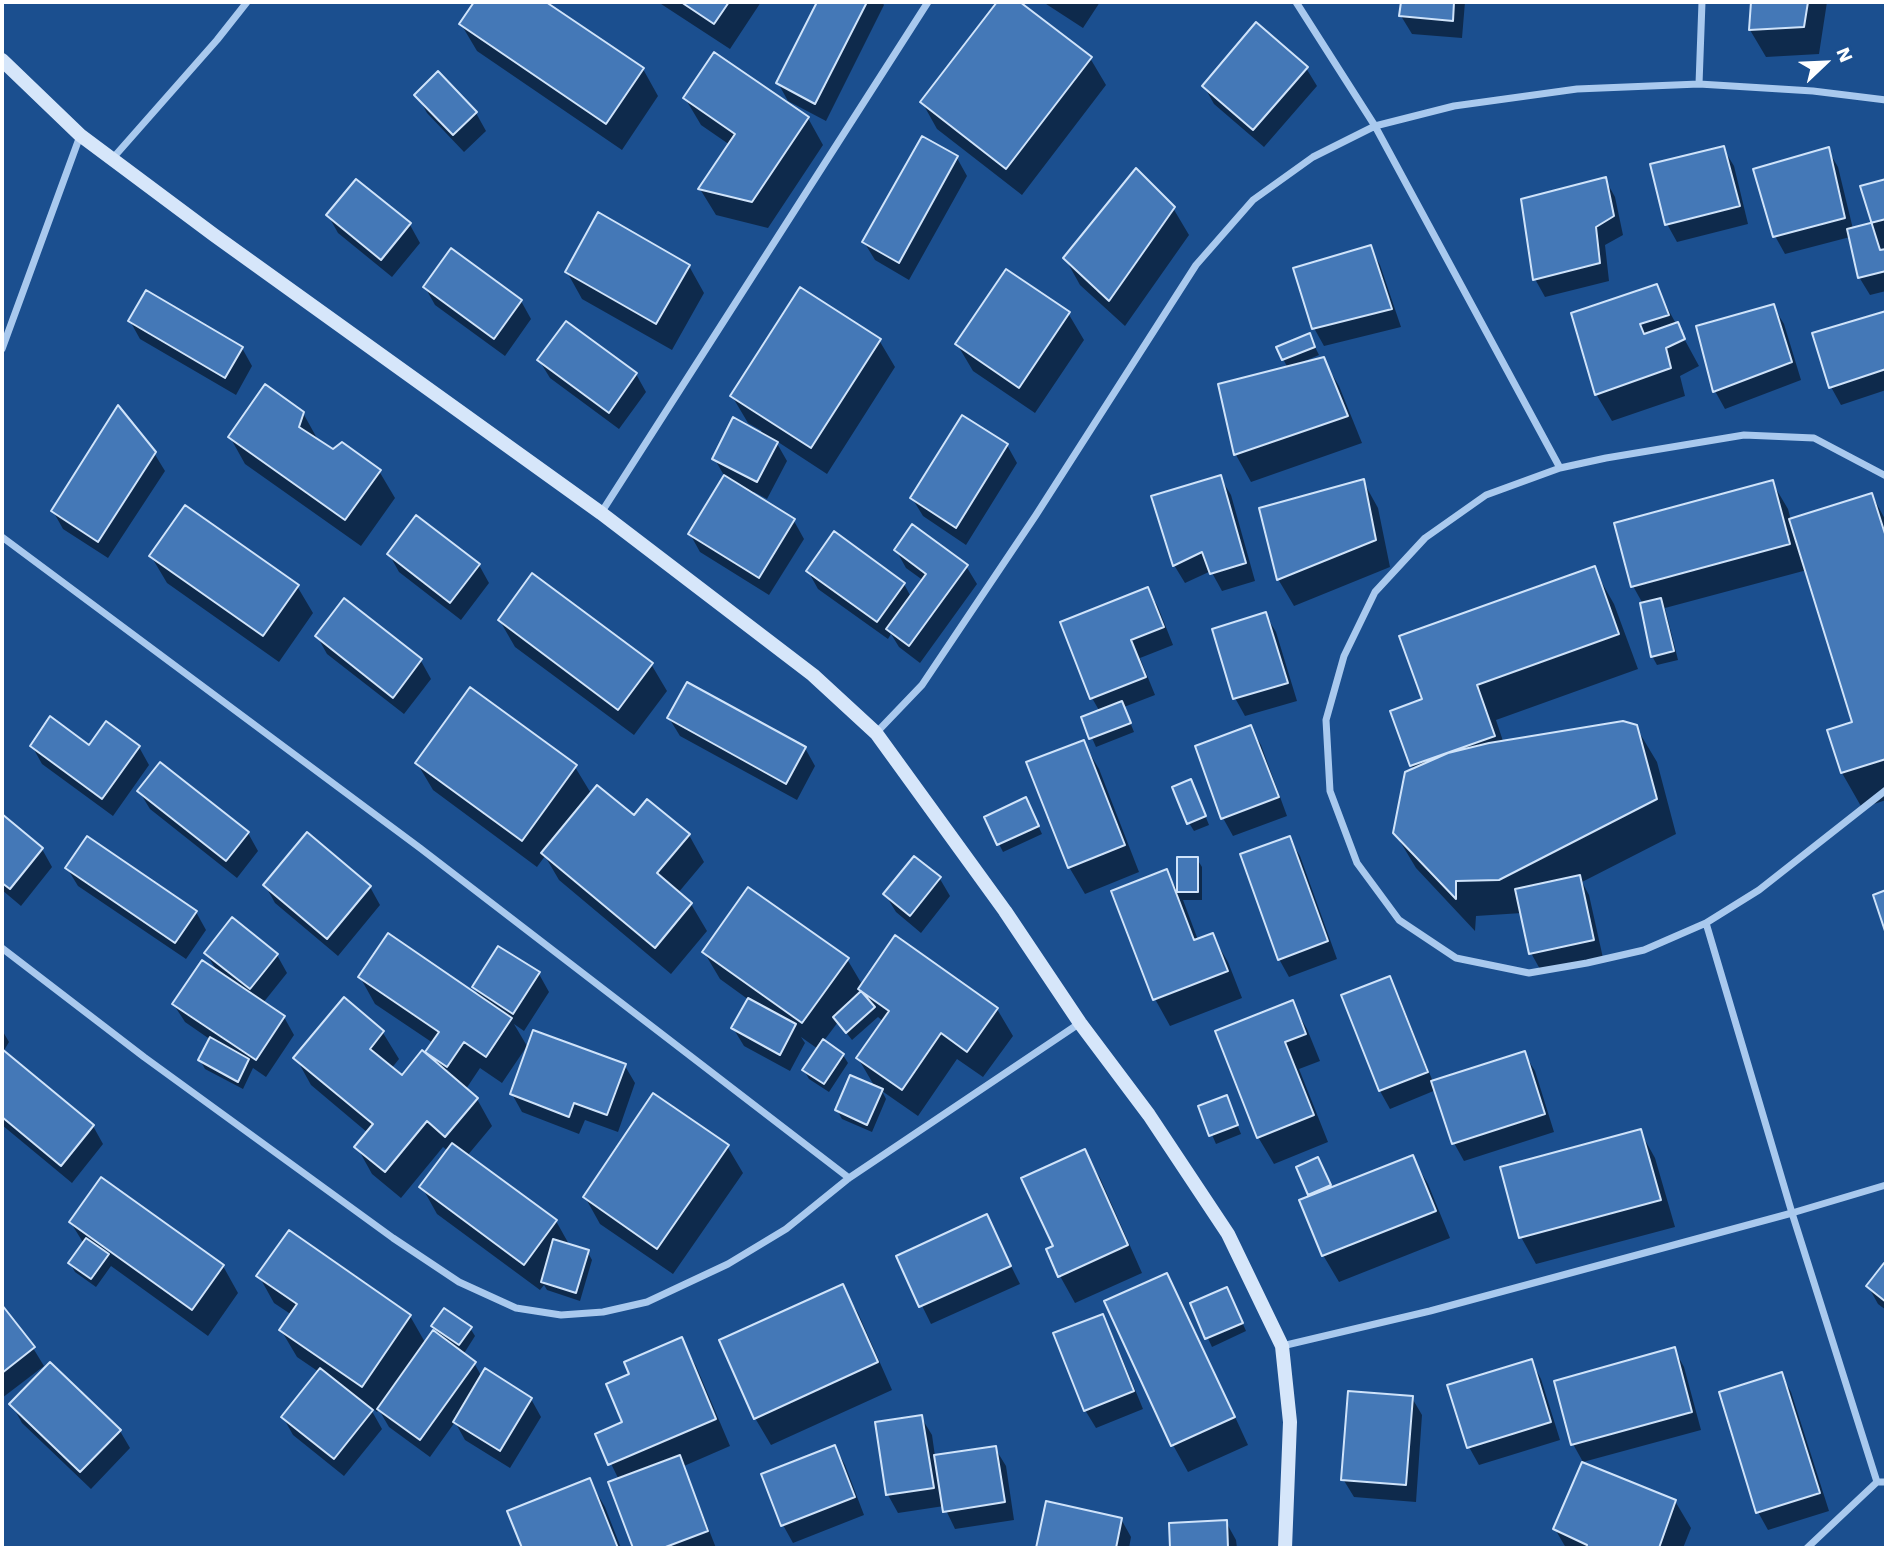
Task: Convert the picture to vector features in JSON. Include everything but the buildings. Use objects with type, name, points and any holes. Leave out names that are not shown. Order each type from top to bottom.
[{"type":"street","points":[[113,158],[247,2]]},
{"type":"street","points":[[601,513],[928,2]]},
{"type":"street","points":[[1296,2],[1375,126],[1560,468]]},
{"type":"street","points":[[1699,84],[1702,2]]},
{"type":"street","points":[[2,60],[80,135],[225,243],[601,513],[813,675],[876,733],[1005,911],[1080,1023],[1149,1115],[1228,1234],[1282,1346],[1290,1422],[1285,1548]]},
{"type":"street","points":[[876,733],[922,685],[1036,515],[1196,265],[1253,200],[1312,157],[1375,126],[1454,106],[1577,89],[1699,84],[1813,91],[1886,100]]},
{"type":"street","points":[[2,349],[80,135]]},
{"type":"street","points":[[1886,476],[1814,438],[1744,435],[1560,468],[1486,495],[1425,538],[1376,592],[1345,656],[1326,720],[1330,791],[1357,863],[1399,920],[1456,958],[1529,973],[1644,950],[1706,923],[1759,890],[1886,790]]},
{"type":"street","points":[[2,537],[420,848],[849,1178]]},
{"type":"street","points":[[1706,923],[1792,1213],[1877,1482]]},
{"type":"street","points":[[2,948],[144,1057],[393,1238],[459,1282],[516,1308],[561,1315],[603,1312],[647,1302],[728,1264],[786,1229],[849,1178],[1080,1023]]},
{"type":"street","points":[[1282,1346],[1430,1311],[1886,1185]]},
{"type":"street","points":[[1807,1548],[1877,1482],[1886,1482]]}]
